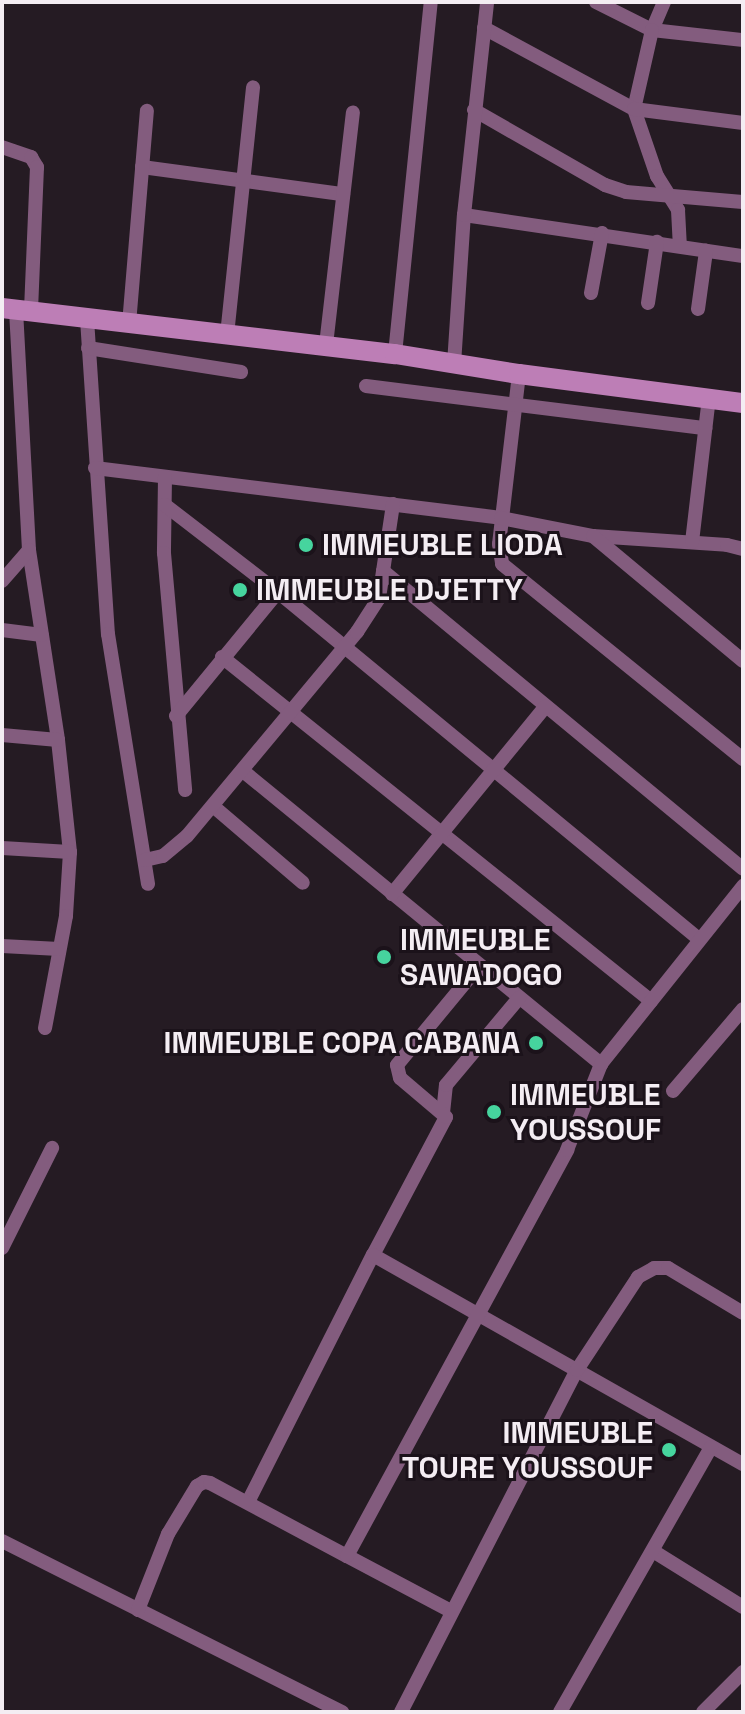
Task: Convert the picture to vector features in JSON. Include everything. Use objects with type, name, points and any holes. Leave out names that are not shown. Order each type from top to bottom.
[{"type":"main road","points":[[16,310],[326,345],[743,403]]},
{"type":"street","points":[[395,354],[431,2]]},
{"type":"street","points":[[454,364],[464,215],[487,2]]},
{"type":"street","points":[[596,2],[652,30],[743,40]]},
{"type":"street","points":[[664,2],[652,30],[634,109],[649,156],[667,195],[678,210],[680,245]]},
{"type":"street","points":[[484,28],[634,109],[743,123]]},
{"type":"street","points":[[227,335],[253,87]]},
{"type":"street","points":[[474,110],[605,185],[626,192],[743,202]]},
{"type":"street","points":[[129,324],[147,111]]},
{"type":"street","points":[[326,345],[353,113]]},
{"type":"street","points":[[2,147],[31,157],[37,167],[16,310],[29,550],[58,740],[70,852],[70,880],[45,1028]]},
{"type":"street","points":[[142,167],[343,194]]},
{"type":"street","points":[[464,215],[743,256]]},
{"type":"street","points":[[591,293],[602,233]]},
{"type":"street","points":[[648,303],[657,242]]},
{"type":"street","points":[[698,309],[706,251]]},
{"type":"street","points":[[87,319],[108,634],[148,884]]},
{"type":"street","points":[[88,348],[241,372]]},
{"type":"street","points":[[519,374],[501,518],[498,556],[502,564],[743,759]]},
{"type":"street","points":[[366,386],[705,428]]},
{"type":"street","points":[[692,542],[709,398]]},
{"type":"street","points":[[95,468],[501,518],[593,536],[692,542],[743,549]]},
{"type":"street","points":[[165,477],[164,553],[176,716],[185,790]]},
{"type":"street","points":[[145,860],[175,849],[243,771],[341,647],[357,632],[379,598],[393,504]]},
{"type":"street","points":[[165,505],[278,592],[699,939]]},
{"type":"street","points":[[593,536],[743,661]]},
{"type":"street","points":[[2,581],[29,550]]},
{"type":"street","points":[[383,571],[743,869]]},
{"type":"street","points":[[176,716],[278,592]]},
{"type":"street","points":[[2,630],[42,635]]},
{"type":"street","points":[[222,657],[290,708],[651,1001]]},
{"type":"street","points":[[392,894],[545,707]]},
{"type":"street","points":[[2,735],[58,740]]},
{"type":"street","points":[[243,771],[601,1064]]},
{"type":"street","points":[[213,806],[303,883]]},
{"type":"street","points":[[2,848],[70,852]]},
{"type":"street","points":[[347,1556],[475,1313],[567,1150],[601,1064],[743,886]]},
{"type":"street","points":[[2,946],[59,949]]},
{"type":"street","points":[[443,1113],[400,1078],[396,1069],[401,1058],[479,966]]},
{"type":"street","points":[[248,1502],[373,1255],[445,1122],[446,1085],[519,998]]},
{"type":"street","points":[[673,1091],[743,1009]]},
{"type":"street","points":[[2,1248],[52,1148]]},
{"type":"street","points":[[373,1255],[743,1464]]},
{"type":"street","points":[[401,1712],[577,1370],[638,1277],[654,1268],[668,1268],[743,1313]]},
{"type":"street","points":[[560,1712],[711,1447]]},
{"type":"street","points":[[138,1610],[168,1534],[197,1486],[210,1483],[451,1611]]},
{"type":"street","points":[[2,1541],[342,1712]]},
{"type":"street","points":[[653,1551],[743,1607]]},
{"type":"street","points":[[703,1712],[743,1672]]},
{"type":"place","name":"IMMEUBLE LIODA","points":[[306,545]]},
{"type":"place","name":"IMMEUBLE DJETTY","points":[[240,590]]},
{"type":"place","name":"IMMEUBLE SAWADOGO","points":[[384,957]]},
{"type":"place","name":"IMMEUBLE COPA CABANA","points":[[536,1043]]},
{"type":"place","name":"IMMEUBLE YOUSSOUF","points":[[494,1112]]},
{"type":"place","name":"IMMEUBLE TOURE YOUSSOUF","points":[[669,1450]]}]
